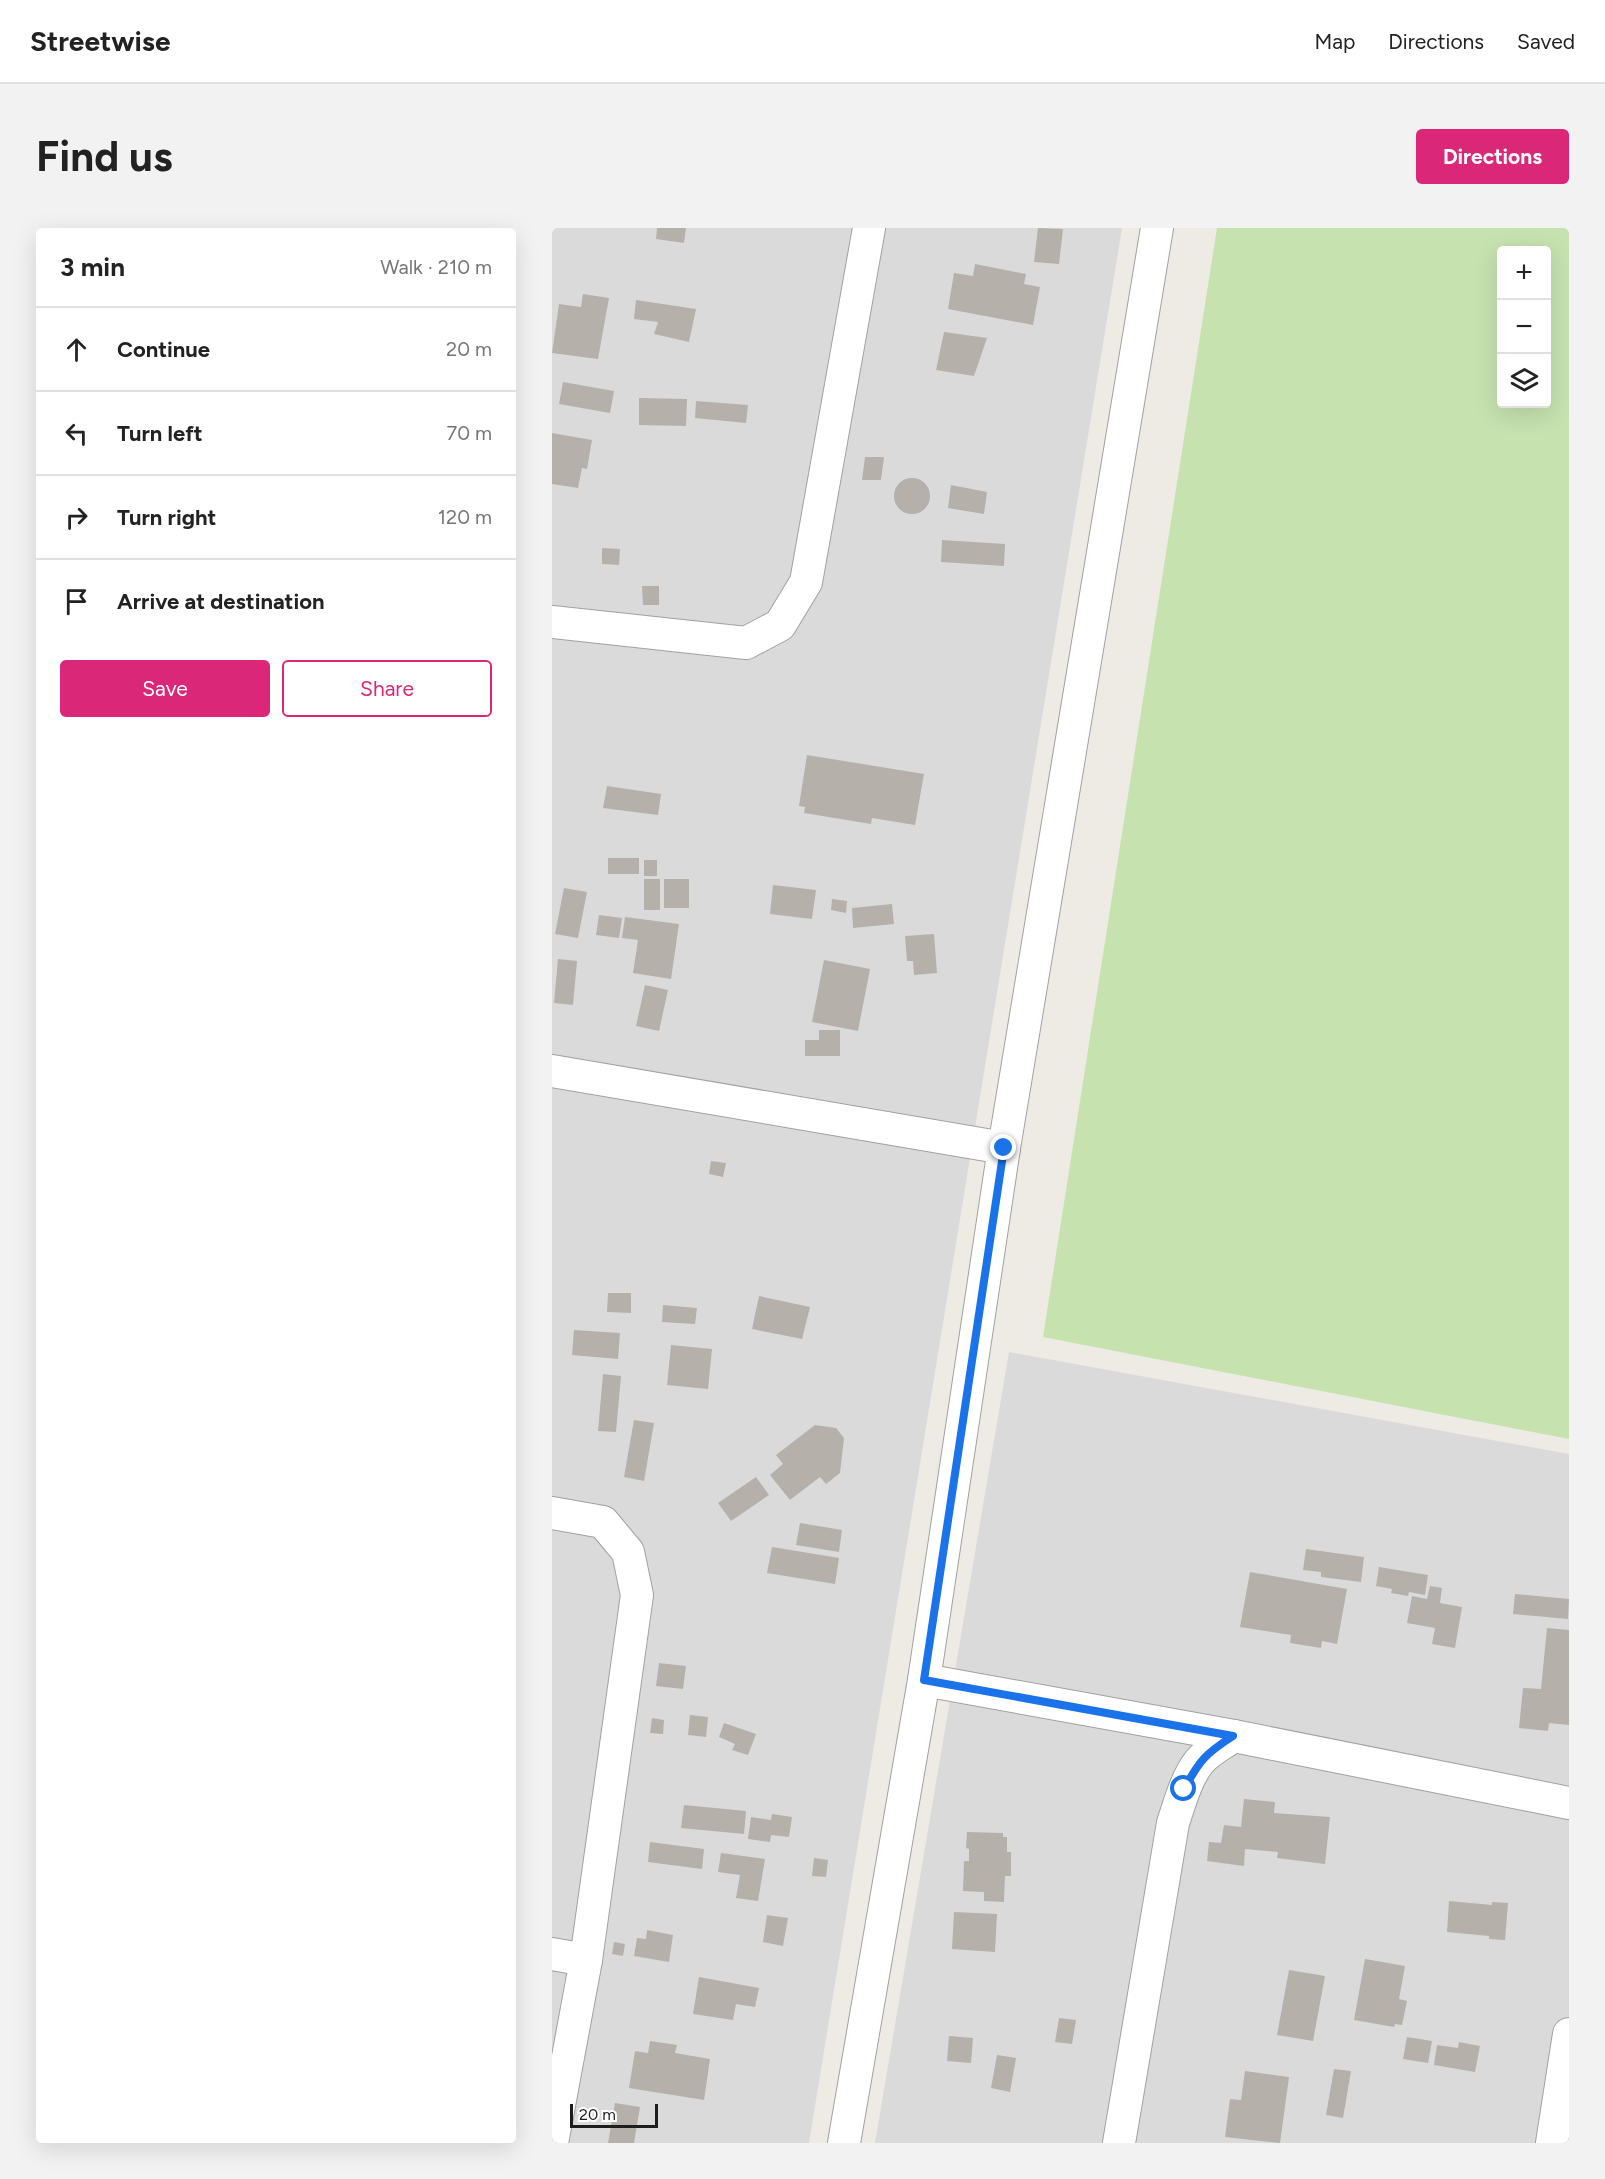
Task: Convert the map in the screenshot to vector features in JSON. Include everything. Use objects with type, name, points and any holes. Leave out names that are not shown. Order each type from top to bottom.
[{"type":"street","points":[[552,622],[746,643],[780,625],[806,582],[869,228]]},
{"type":"street","points":[[844,2143],[924,1680],[1004,1148],[1157,228]]},
{"type":"street","points":[[552,1071],[1004,1148]]},
{"type":"street","points":[[552,1514],[603,1522],[628,1552],[637,1595],[586,1960],[552,2143]]},
{"type":"street","points":[[924,1680],[1233,1736],[1569,1803]]},
{"type":"street","points":[[1119,2143],[1173,1823],[1184,1789],[1199,1761],[1233,1736]]},
{"type":"street","points":[[552,1954],[586,1960]]},
{"type":"street","points":[[1552,2143],[1569,2034]]},
{"type":"shaded area","points":[[552,228],[1122,228],[809,2143],[552,2143]]},
{"type":"shaded area","points":[[1009,1352],[1569,1454],[1569,2143],[875,2143]]},
{"type":"green space","points":[[1217,228],[1569,228],[1569,1439],[1043,1337]]},
{"type":"building","points":[[657,228],[686,228],[684,243],[656,239]]},
{"type":"building","points":[[1038,228],[1063,229],[1059,264],[1034,262]]},
{"type":"building","points":[[975,264],[1026,274],[1024,284],[1040,287],[1033,325],[948,309],[954,273],[973,276]]},
{"type":"building","points":[[583,294],[609,298],[598,359],[552,353],[559,304],[581,307]]},
{"type":"building","points":[[636,300],[696,309],[689,342],[654,334],[658,322],[634,319]]},
{"type":"building","points":[[944,332],[987,338],[974,376],[936,370]]},
{"type":"building","points":[[563,382],[614,391],[610,413],[559,404]]},
{"type":"building","points":[[639,398],[687,399],[686,426],[639,425]]},
{"type":"building","points":[[696,401],[748,405],[746,423],[695,418]]},
{"type":"building","points":[[552,433],[592,440],[587,469],[582,468],[578,488],[552,484]]},
{"type":"building","points":[[865,457],[884,457],[881,480],[862,480]]},
{"type":"building","points":[[912,478],[925,483],[930,496],[925,509],[912,514],[899,509],[894,496],[899,483]]},
{"type":"building","points":[[951,485],[987,492],[984,514],[948,508]]},
{"type":"building","points":[[942,540],[1005,544],[1004,566],[941,562]]},
{"type":"building","points":[[602,548],[620,549],[619,565],[602,564]]},
{"type":"building","points":[[642,586],[659,586],[659,605],[643,605]]},
{"type":"building","points":[[807,755],[924,774],[915,825],[872,818],[871,824],[804,813],[805,807],[799,806]]},
{"type":"building","points":[[607,786],[661,794],[658,815],[603,808]]},
{"type":"building","points":[[608,858],[639,858],[639,874],[608,874]]},
{"type":"building","points":[[644,860],[657,860],[657,876],[644,876]]},
{"type":"building","points":[[644,879],[660,879],[660,910],[644,910]]},
{"type":"building","points":[[664,879],[689,879],[689,908],[664,908]]},
{"type":"building","points":[[773,885],[816,890],[812,919],[770,914]]},
{"type":"building","points":[[564,888],[587,892],[578,938],[555,934]]},
{"type":"building","points":[[832,899],[847,901],[846,913],[831,910]]},
{"type":"building","points":[[892,904],[894,924],[853,928],[852,908]]},
{"type":"building","points":[[599,915],[622,918],[619,938],[596,935]]},
{"type":"building","points":[[625,917],[679,924],[671,979],[633,973],[638,940],[622,938]]},
{"type":"building","points":[[934,934],[937,973],[914,975],[913,961],[907,961],[905,936]]},
{"type":"building","points":[[558,959],[577,961],[573,1005],[554,1003]]},
{"type":"building","points":[[824,960],[870,969],[858,1031],[812,1022]]},
{"type":"building","points":[[645,985],[668,990],[659,1031],[636,1026]]},
{"type":"building","points":[[819,1030],[840,1030],[840,1056],[805,1056],[805,1040],[819,1040]]},
{"type":"building","points":[[711,1161],[726,1163],[723,1177],[709,1174]]},
{"type":"building","points":[[608,1293],[631,1293],[631,1313],[607,1312]]},
{"type":"building","points":[[759,1296],[810,1307],[802,1339],[752,1329]]},
{"type":"building","points":[[663,1305],[697,1308],[695,1324],[662,1322]]},
{"type":"building","points":[[574,1330],[620,1333],[618,1359],[572,1355]]},
{"type":"building","points":[[671,1345],[712,1349],[708,1389],[667,1385]]},
{"type":"building","points":[[603,1374],[621,1376],[616,1432],[598,1431]]},
{"type":"building","points":[[634,1420],[654,1423],[644,1481],[624,1477]]},
{"type":"building","points":[[815,1425],[836,1428],[844,1438],[840,1473],[826,1484],[820,1477],[790,1500],[770,1475],[783,1464],[776,1455]]},
{"type":"building","points":[[756,1477],[769,1495],[731,1521],[718,1503]]},
{"type":"building","points":[[800,1523],[842,1530],[839,1552],[796,1545]]},
{"type":"building","points":[[772,1547],[839,1558],[835,1584],[767,1573]]},
{"type":"building","points":[[1306,1549],[1364,1557],[1361,1582],[1321,1577],[1321,1572],[1303,1570]]},
{"type":"building","points":[[1379,1567],[1428,1575],[1425,1595],[1409,1592],[1408,1596],[1391,1593],[1392,1589],[1376,1586]]},
{"type":"building","points":[[1250,1572],[1347,1589],[1337,1644],[1322,1641],[1321,1648],[1290,1643],[1291,1635],[1240,1627]]},
{"type":"building","points":[[1430,1586],[1442,1588],[1440,1603],[1462,1607],[1455,1648],[1432,1644],[1435,1628],[1407,1623],[1412,1596],[1427,1599]]},
{"type":"building","points":[[1515,1594],[1569,1599],[1568,1619],[1513,1614]]},
{"type":"building","points":[[1547,1628],[1569,1630],[1569,1725],[1549,1723],[1548,1731],[1519,1728],[1523,1688],[1541,1689]]},
{"type":"building","points":[[659,1663],[686,1666],[683,1689],[656,1686]]},
{"type":"building","points":[[690,1715],[708,1717],[706,1737],[688,1735]]},
{"type":"building","points":[[652,1718],[664,1720],[663,1734],[650,1733]]},
{"type":"building","points":[[724,1723],[756,1734],[748,1755],[732,1750],[735,1744],[719,1737]]},
{"type":"building","points":[[1244,1799],[1275,1802],[1274,1813],[1330,1817],[1325,1864],[1277,1858],[1278,1852],[1245,1849],[1244,1866],[1207,1861],[1209,1842],[1221,1843],[1224,1825],[1241,1827]]},
{"type":"building","points":[[684,1805],[746,1811],[744,1834],[681,1828]]},
{"type":"building","points":[[772,1814],[792,1817],[789,1837],[771,1835],[770,1842],[748,1839],[751,1817],[771,1820]]},
{"type":"building","points":[[967,1832],[1003,1833],[1003,1837],[1007,1837],[1007,1852],[1011,1852],[1011,1876],[1005,1876],[1004,1902],[984,1901],[984,1892],[963,1891],[964,1861],[969,1861],[969,1849],[966,1848]]},
{"type":"building","points":[[650,1842],[704,1849],[702,1869],[648,1862]]},
{"type":"building","points":[[721,1853],[765,1859],[758,1901],[736,1898],[740,1875],[718,1872]]},
{"type":"building","points":[[814,1858],[828,1860],[826,1877],[812,1876]]},
{"type":"building","points":[[1449,1901],[1492,1905],[1492,1902],[1508,1903],[1505,1940],[1447,1932]]},
{"type":"building","points":[[954,1912],[997,1914],[995,1952],[952,1949]]},
{"type":"building","points":[[767,1915],[788,1918],[783,1946],[763,1942]]},
{"type":"building","points":[[647,1930],[673,1935],[669,1962],[634,1956],[637,1938],[646,1939]]},
{"type":"building","points":[[614,1942],[625,1944],[623,1956],[612,1954]]},
{"type":"building","points":[[1365,1959],[1405,1966],[1399,1999],[1407,2001],[1402,2025],[1395,2024],[1394,2027],[1354,2020]]},
{"type":"building","points":[[1289,1970],[1325,1976],[1313,2041],[1277,2035]]},
{"type":"building","points":[[699,1977],[759,1988],[755,2007],[736,2004],[733,2020],[693,2014]]},
{"type":"building","points":[[1059,2018],[1076,2020],[1072,2044],[1055,2042]]},
{"type":"building","points":[[949,2036],[973,2038],[971,2063],[947,2061]]},
{"type":"building","points":[[1407,2037],[1432,2041],[1428,2063],[1403,2059]]},
{"type":"building","points":[[650,2041],[677,2045],[675,2053],[710,2059],[704,2100],[629,2088],[635,2051],[648,2053]]},
{"type":"building","points":[[1459,2042],[1480,2046],[1475,2072],[1434,2065],[1437,2045],[1458,2048]]},
{"type":"building","points":[[997,2055],[1016,2058],[1010,2092],[991,2088]]},
{"type":"building","points":[[1334,2069],[1351,2071],[1343,2118],[1326,2115]]},
{"type":"building","points":[[1245,2071],[1289,2077],[1280,2143],[1225,2137],[1230,2099],[1241,2100]]},
{"type":"building","points":[[615,2103],[640,2107],[634,2143],[608,2143]]},
{"type":"route","points":[[1004,1148],[924,1680],[1233,1736],[1199,1761],[1184,1789]]}]
